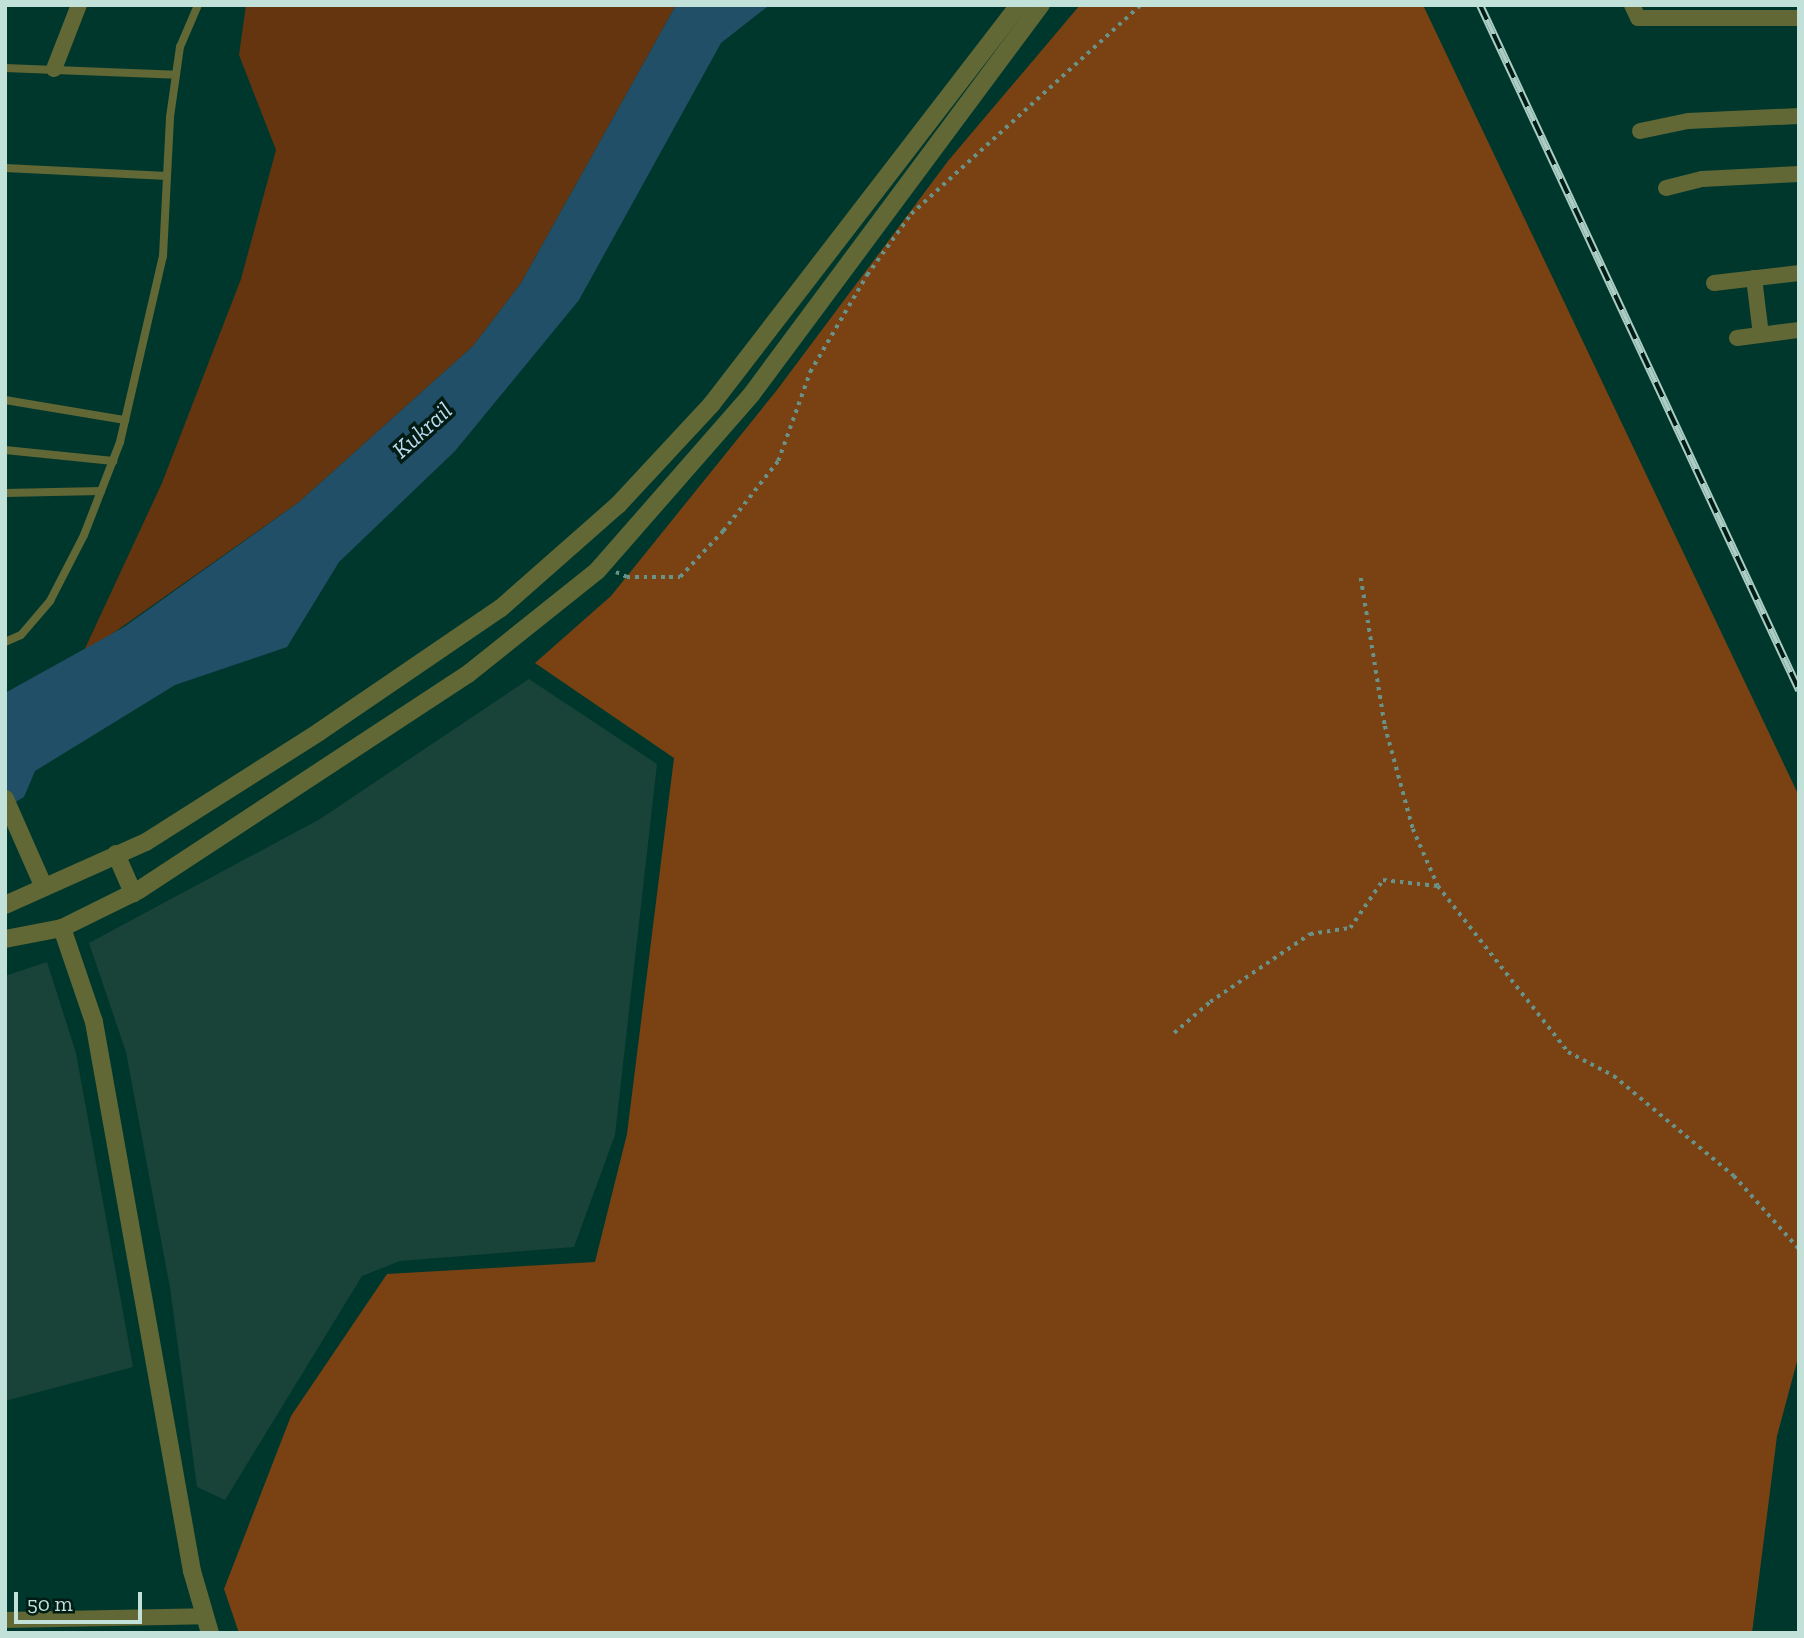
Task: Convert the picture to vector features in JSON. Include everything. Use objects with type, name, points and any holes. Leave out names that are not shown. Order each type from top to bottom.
[{"type":"street","points":[[54,69],[79,5]]},
{"type":"street","points":[[5,905],[41,879],[146,842],[319,732],[501,608],[618,505],[711,405],[1019,5]]},
{"type":"street","points":[[5,939],[62,928],[133,893],[468,674],[602,566],[751,395],[790,338],[1041,5]]},
{"type":"street","points":[[1632,5],[1638,18],[1799,18]]},
{"type":"street","points":[[1640,131],[1688,121],[1799,117]]},
{"type":"street","points":[[1666,188],[1702,179],[1799,174]]},
{"type":"street","points":[[1714,283],[1799,273]]},
{"type":"street","points":[[1754,278],[1761,335]]},
{"type":"street","points":[[1737,338],[1799,330]]},
{"type":"street","points":[[5,799],[41,879]]},
{"type":"street","points":[[116,854],[133,893]]},
{"type":"street","points":[[5,1620],[43,1626],[207,1624],[192,1571],[94,1022],[62,928]]},
{"type":"lane","points":[[5,642],[21,635],[50,601],[84,535],[113,461],[163,256],[176,75],[180,47],[198,5]]},
{"type":"lane","points":[[5,68],[176,75]]},
{"type":"lane","points":[[5,168],[167,176]]},
{"type":"lane","points":[[5,400],[125,420]]},
{"type":"lane","points":[[5,450],[113,461]]},
{"type":"lane","points":[[5,493],[102,491]]},
{"type":"path","points":[[602,566],[627,577],[680,577],[758,491],[778,461],[810,372],[867,275],[911,214],[1141,5]]},
{"type":"path","points":[[1362,578],[1385,726],[1413,829],[1438,886],[1568,1052],[1614,1076],[1734,1176],[1799,1249]]},
{"type":"path","points":[[1174,1033],[1210,1002],[1310,934],[1350,928],[1383,880],[1438,886]]},
{"type":"shaded area","points":[[246,5],[676,5],[521,283],[473,346],[299,502],[82,655],[162,483],[241,279],[276,150],[239,55]]},
{"type":"shaded area","points":[[1080,5],[1423,5],[1799,796],[1799,1354],[1777,1436],[1752,1633],[239,1633],[224,1589],[291,1416],[387,1274],[595,1262],[627,1134],[674,758],[535,663],[611,596],[777,390],[948,161]]},
{"type":"shaded area","points":[[529,679],[657,764],[615,1135],[574,1247],[400,1261],[362,1276],[225,1500],[197,1487],[170,1288],[126,1052],[89,943],[320,819]]},
{"type":"shaded area","points":[[47,962],[76,1053],[133,1367],[5,1401],[5,976]]},
{"type":"water","name":"Kukrail","points":[[676,5],[776,5],[767,7],[721,43],[579,300],[455,451],[339,562],[287,647],[175,685],[35,771],[24,797],[5,808],[5,693],[124,627],[299,502],[473,346],[521,283]]},
{"type":"railway","points":[[1480,5],[1799,690]]}]
